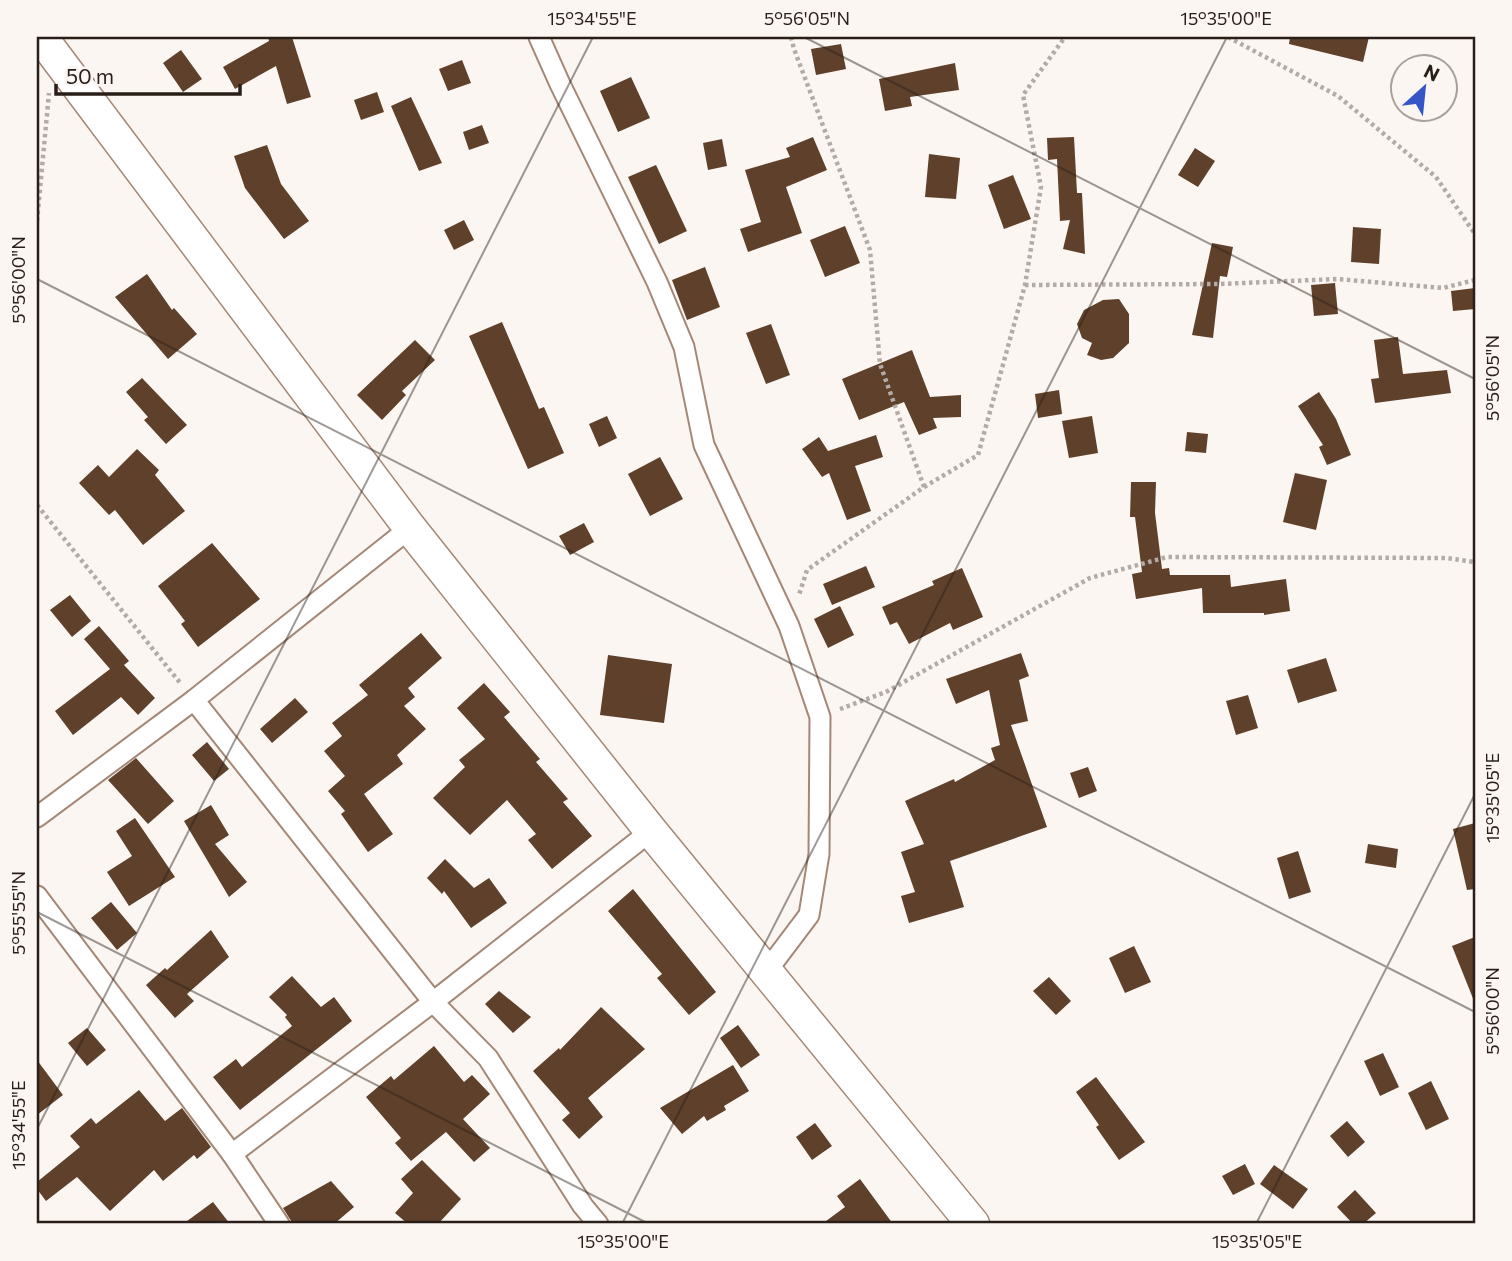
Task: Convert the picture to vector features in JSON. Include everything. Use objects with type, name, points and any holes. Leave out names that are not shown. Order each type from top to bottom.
[{"type":"main road","points":[[46,44],[410,528],[651,831],[972,1224]]},
{"type":"street","points":[[539,37],[657,282],[684,347],[704,445],[789,626],[820,717],[820,855],[808,915],[766,972]]},
{"type":"street","points":[[37,817],[194,700],[410,528]]},
{"type":"street","points":[[194,700],[433,1002],[488,1058],[583,1206],[598,1224]]},
{"type":"street","points":[[232,1154],[433,1002],[651,831]]},
{"type":"street","points":[[37,896],[232,1154],[279,1224]]},
{"type":"path","points":[[791,37],[870,250],[880,364],[924,487]]},
{"type":"path","points":[[789,626],[807,570],[924,487],[978,455],[1025,285],[1041,187],[1023,95],[1065,37]]},
{"type":"path","points":[[1228,37],[1338,96],[1436,177],[1475,234]]},
{"type":"path","points":[[37,221],[45,151],[46,44]]},
{"type":"path","points":[[1025,285],[1220,284],[1337,279],[1443,288],[1475,280]]},
{"type":"path","points":[[37,505],[194,700]]},
{"type":"path","points":[[820,717],[886,692],[1090,578],[1167,557],[1446,558],[1475,562]]},
{"type":"building","points":[[268,37],[292,37],[311,97],[287,104],[276,66],[235,89],[223,67],[269,41]]},
{"type":"building","points":[[1290,37],[1369,37],[1363,62],[1289,44]]},
{"type":"building","points":[[841,44],[846,69],[816,75],[811,49]]},
{"type":"building","points":[[181,50],[202,79],[183,92],[163,63]]},
{"type":"building","points":[[462,60],[471,83],[448,91],[439,69]]},
{"type":"building","points":[[955,63],[959,90],[910,97],[912,106],[885,111],[879,79]]},
{"type":"building","points":[[631,77],[650,118],[618,132],[600,91]]},
{"type":"building","points":[[377,92],[384,112],[361,120],[354,100]]},
{"type":"building","points":[[411,97],[442,163],[419,171],[391,106]]},
{"type":"building","points":[[482,125],[489,143],[469,150],[463,132]]},
{"type":"building","points":[[813,137],[827,170],[786,187],[802,233],[748,252],[740,229],[761,222],[745,170],[790,157],[786,148]]},
{"type":"building","points":[[1074,137],[1077,193],[1082,193],[1085,254],[1063,249],[1070,220],[1060,221],[1057,159],[1048,160],[1047,138]]},
{"type":"building","points":[[722,139],[727,166],[708,170],[703,143]]},
{"type":"building","points":[[267,145],[281,184],[309,221],[284,239],[245,188],[234,156]]},
{"type":"building","points":[[1195,148],[1215,161],[1198,187],[1178,175]]},
{"type":"building","points":[[929,154],[960,158],[956,199],[925,197]]},
{"type":"building","points":[[656,165],[687,231],[659,244],[628,177]]},
{"type":"building","points":[[1013,175],[1031,219],[1004,229],[988,185]]},
{"type":"building","points":[[464,220],[474,240],[454,250],[444,230]]},
{"type":"building","points":[[845,226],[860,263],[825,277],[810,240]]},
{"type":"building","points":[[1353,227],[1381,229],[1379,264],[1351,262]]},
{"type":"building","points":[[1212,243],[1233,247],[1227,277],[1220,276],[1213,338],[1192,335]]},
{"type":"building","points":[[705,267],[720,307],[687,320],[672,280]]},
{"type":"building","points":[[147,274],[172,310],[174,308],[197,334],[168,359],[115,297]]},
{"type":"building","points":[[1335,283],[1338,314],[1314,316],[1311,285]]},
{"type":"building","points":[[1475,288],[1475,309],[1453,311],[1451,291]]},
{"type":"building","points":[[1119,299],[1129,314],[1129,343],[1113,358],[1101,360],[1087,355],[1092,343],[1082,338],[1077,324],[1084,310],[1103,300]]},
{"type":"building","points":[[502,322],[539,409],[544,407],[564,453],[528,469],[469,336]]},
{"type":"building","points":[[771,324],[790,375],[766,384],[746,333]]},
{"type":"building","points":[[1398,337],[1403,374],[1447,370],[1451,393],[1375,403],[1371,379],[1379,378],[1374,340]]},
{"type":"building","points":[[415,340],[435,360],[402,391],[406,395],[382,420],[357,395]]},
{"type":"building","points":[[912,350],[930,397],[961,395],[961,417],[933,418],[937,428],[919,435],[904,402],[859,420],[842,379]]},
{"type":"building","points":[[142,378],[187,425],[166,444],[144,420],[148,417],[126,392]]},
{"type":"building","points":[[1059,390],[1062,414],[1038,418],[1035,394]]},
{"type":"building","points":[[1319,392],[1336,419],[1351,455],[1327,465],[1319,447],[1323,445],[1298,406]]},
{"type":"building","points":[[607,416],[617,438],[599,447],[589,424]]},
{"type":"building","points":[[1092,416],[1098,453],[1069,458],[1062,421]]},
{"type":"building","points":[[1187,432],[1208,434],[1206,453],[1185,451]]},
{"type":"building","points":[[876,435],[883,457],[855,466],[871,511],[847,520],[829,473],[822,477],[802,449],[819,437],[828,451]]},
{"type":"building","points":[[137,449],[159,470],[155,475],[185,511],[143,545],[115,510],[109,515],[79,483],[98,465],[109,477]]},
{"type":"building","points":[[660,457],[683,499],[650,516],[628,474]]},
{"type":"building","points":[[1295,473],[1327,480],[1316,530],[1283,522]]},
{"type":"building","points":[[1131,482],[1156,482],[1155,513],[1162,569],[1169,568],[1170,575],[1230,575],[1231,587],[1286,579],[1290,611],[1264,615],[1203,613],[1202,588],[1136,599],[1132,574],[1142,572],[1135,517],[1130,517]]},
{"type":"building","points":[[584,523],[594,542],[570,555],[559,536]]},
{"type":"building","points":[[212,543],[260,599],[198,647],[181,624],[185,621],[158,586]]},
{"type":"building","points":[[866,566],[875,587],[832,605],[823,584]]},
{"type":"building","points":[[962,568],[983,617],[953,630],[950,623],[909,644],[897,622],[890,625],[882,607],[934,585],[932,581]]},
{"type":"building","points":[[70,595],[91,621],[72,637],[50,610]]},
{"type":"building","points":[[840,606],[854,635],[828,648],[814,619]]},
{"type":"building","points":[[99,626],[129,661],[124,665],[155,698],[138,715],[121,697],[73,735],[55,711],[110,669],[84,639]]},
{"type":"building","points":[[421,633],[442,658],[408,688],[415,697],[404,706],[426,729],[397,755],[403,764],[364,794],[393,834],[368,852],[341,814],[345,811],[328,791],[345,776],[324,751],[342,736],[332,723],[368,695],[359,685]]},
{"type":"building","points":[[1021,653],[1029,676],[1019,680],[1028,721],[1011,725],[1047,827],[950,861],[964,907],[909,923],[901,896],[915,892],[901,852],[924,844],[905,801],[954,779],[955,782],[995,760],[991,748],[1000,745],[989,690],[956,704],[946,679]]},
{"type":"building","points":[[608,655],[672,664],[664,723],[600,715]]},
{"type":"building","points":[[1326,658],[1337,691],[1298,703],[1287,670]]},
{"type":"building","points":[[484,683],[510,712],[504,717],[540,759],[536,762],[568,799],[563,802],[592,836],[552,869],[528,840],[536,834],[507,800],[470,835],[433,798],[465,767],[459,760],[485,739],[457,708]]},
{"type":"building","points":[[1248,695],[1258,728],[1236,735],[1226,701]]},
{"type":"building","points":[[295,698],[308,712],[272,743],[260,729]]},
{"type":"building","points":[[207,742],[229,769],[214,781],[192,755]]},
{"type":"building","points":[[136,758],[174,801],[148,824],[108,780]]},
{"type":"building","points":[[1088,767],[1097,791],[1079,798],[1070,773]]},
{"type":"building","points":[[211,805],[229,835],[215,844],[247,882],[229,897],[184,821]]},
{"type":"building","points":[[135,818],[175,877],[129,906],[107,872],[132,856],[116,831]]},
{"type":"building","points":[[1475,823],[1475,889],[1467,890],[1453,829]]},
{"type":"building","points":[[1368,844],[1398,849],[1396,868],[1365,863]]},
{"type":"building","points":[[1298,851],[1311,892],[1289,899],[1277,858]]},
{"type":"building","points":[[445,859],[474,888],[489,878],[507,903],[471,928],[444,891],[442,894],[427,878]]},
{"type":"building","points":[[633,889],[716,992],[689,1015],[657,978],[662,974],[608,911]]},
{"type":"building","points":[[111,902],[137,933],[117,950],[91,918]]},
{"type":"building","points":[[211,930],[229,957],[187,994],[194,1001],[175,1018],[146,985],[165,968],[167,970]]},
{"type":"building","points":[[1475,937],[1475,1001],[1474,1001],[1452,946]]},
{"type":"building","points":[[1134,946],[1151,982],[1125,993],[1109,958]]},
{"type":"building","points":[[292,976],[321,1007],[334,997],[352,1021],[240,1110],[213,1077],[236,1059],[242,1067],[292,1026],[285,1017],[287,1015],[269,997]]},
{"type":"building","points":[[1049,977],[1071,1001],[1056,1015],[1033,991]]},
{"type":"building","points":[[499,991],[531,1017],[513,1033],[485,1004]]},
{"type":"building","points":[[601,1007],[645,1049],[588,1098],[603,1117],[579,1139],[562,1120],[570,1113],[533,1071],[559,1048],[560,1050]]},
{"type":"building","points":[[738,1025],[760,1055],[741,1068],[720,1038]]},
{"type":"building","points":[[87,1028],[106,1050],[87,1066],[68,1043]]},
{"type":"building","points":[[434,1046],[464,1082],[472,1075],[490,1094],[463,1119],[490,1148],[474,1162],[446,1132],[411,1161],[395,1143],[401,1138],[366,1097],[391,1076],[394,1080]]},
{"type":"building","points":[[1383,1053],[1399,1087],[1380,1096],[1364,1061]]},
{"type":"building","points":[[37,1060],[63,1095],[37,1115]]},
{"type":"building","points":[[733,1065],[749,1091],[724,1106],[726,1110],[707,1121],[704,1116],[682,1134],[660,1108]]},
{"type":"building","points":[[1096,1077],[1145,1142],[1119,1160],[1076,1092]]},
{"type":"building","points":[[1431,1081],[1449,1119],[1426,1130],[1408,1093]]},
{"type":"building","points":[[139,1090],[165,1121],[182,1108],[211,1147],[197,1159],[194,1155],[163,1181],[154,1170],[110,1211],[77,1177],[46,1201],[37,1189],[37,1182],[80,1147],[70,1136],[91,1118],[96,1124]]},
{"type":"building","points":[[1347,1121],[1365,1142],[1348,1157],[1330,1136]]},
{"type":"building","points":[[815,1123],[832,1146],[812,1160],[796,1137]]},
{"type":"building","points":[[422,1160],[461,1199],[438,1224],[408,1224],[395,1213],[413,1193],[401,1179]]},
{"type":"building","points":[[1245,1164],[1255,1184],[1233,1195],[1222,1176]]},
{"type":"building","points":[[1274,1165],[1308,1189],[1293,1209],[1260,1184]]},
{"type":"building","points":[[860,1179],[893,1224],[822,1224],[845,1207],[837,1196]]},
{"type":"building","points":[[331,1181],[354,1207],[334,1224],[293,1224],[283,1208]]},
{"type":"building","points":[[1355,1190],[1376,1213],[1363,1224],[1353,1224],[1337,1207]]},
{"type":"building","points":[[213,1202],[230,1224],[183,1224]]}]
